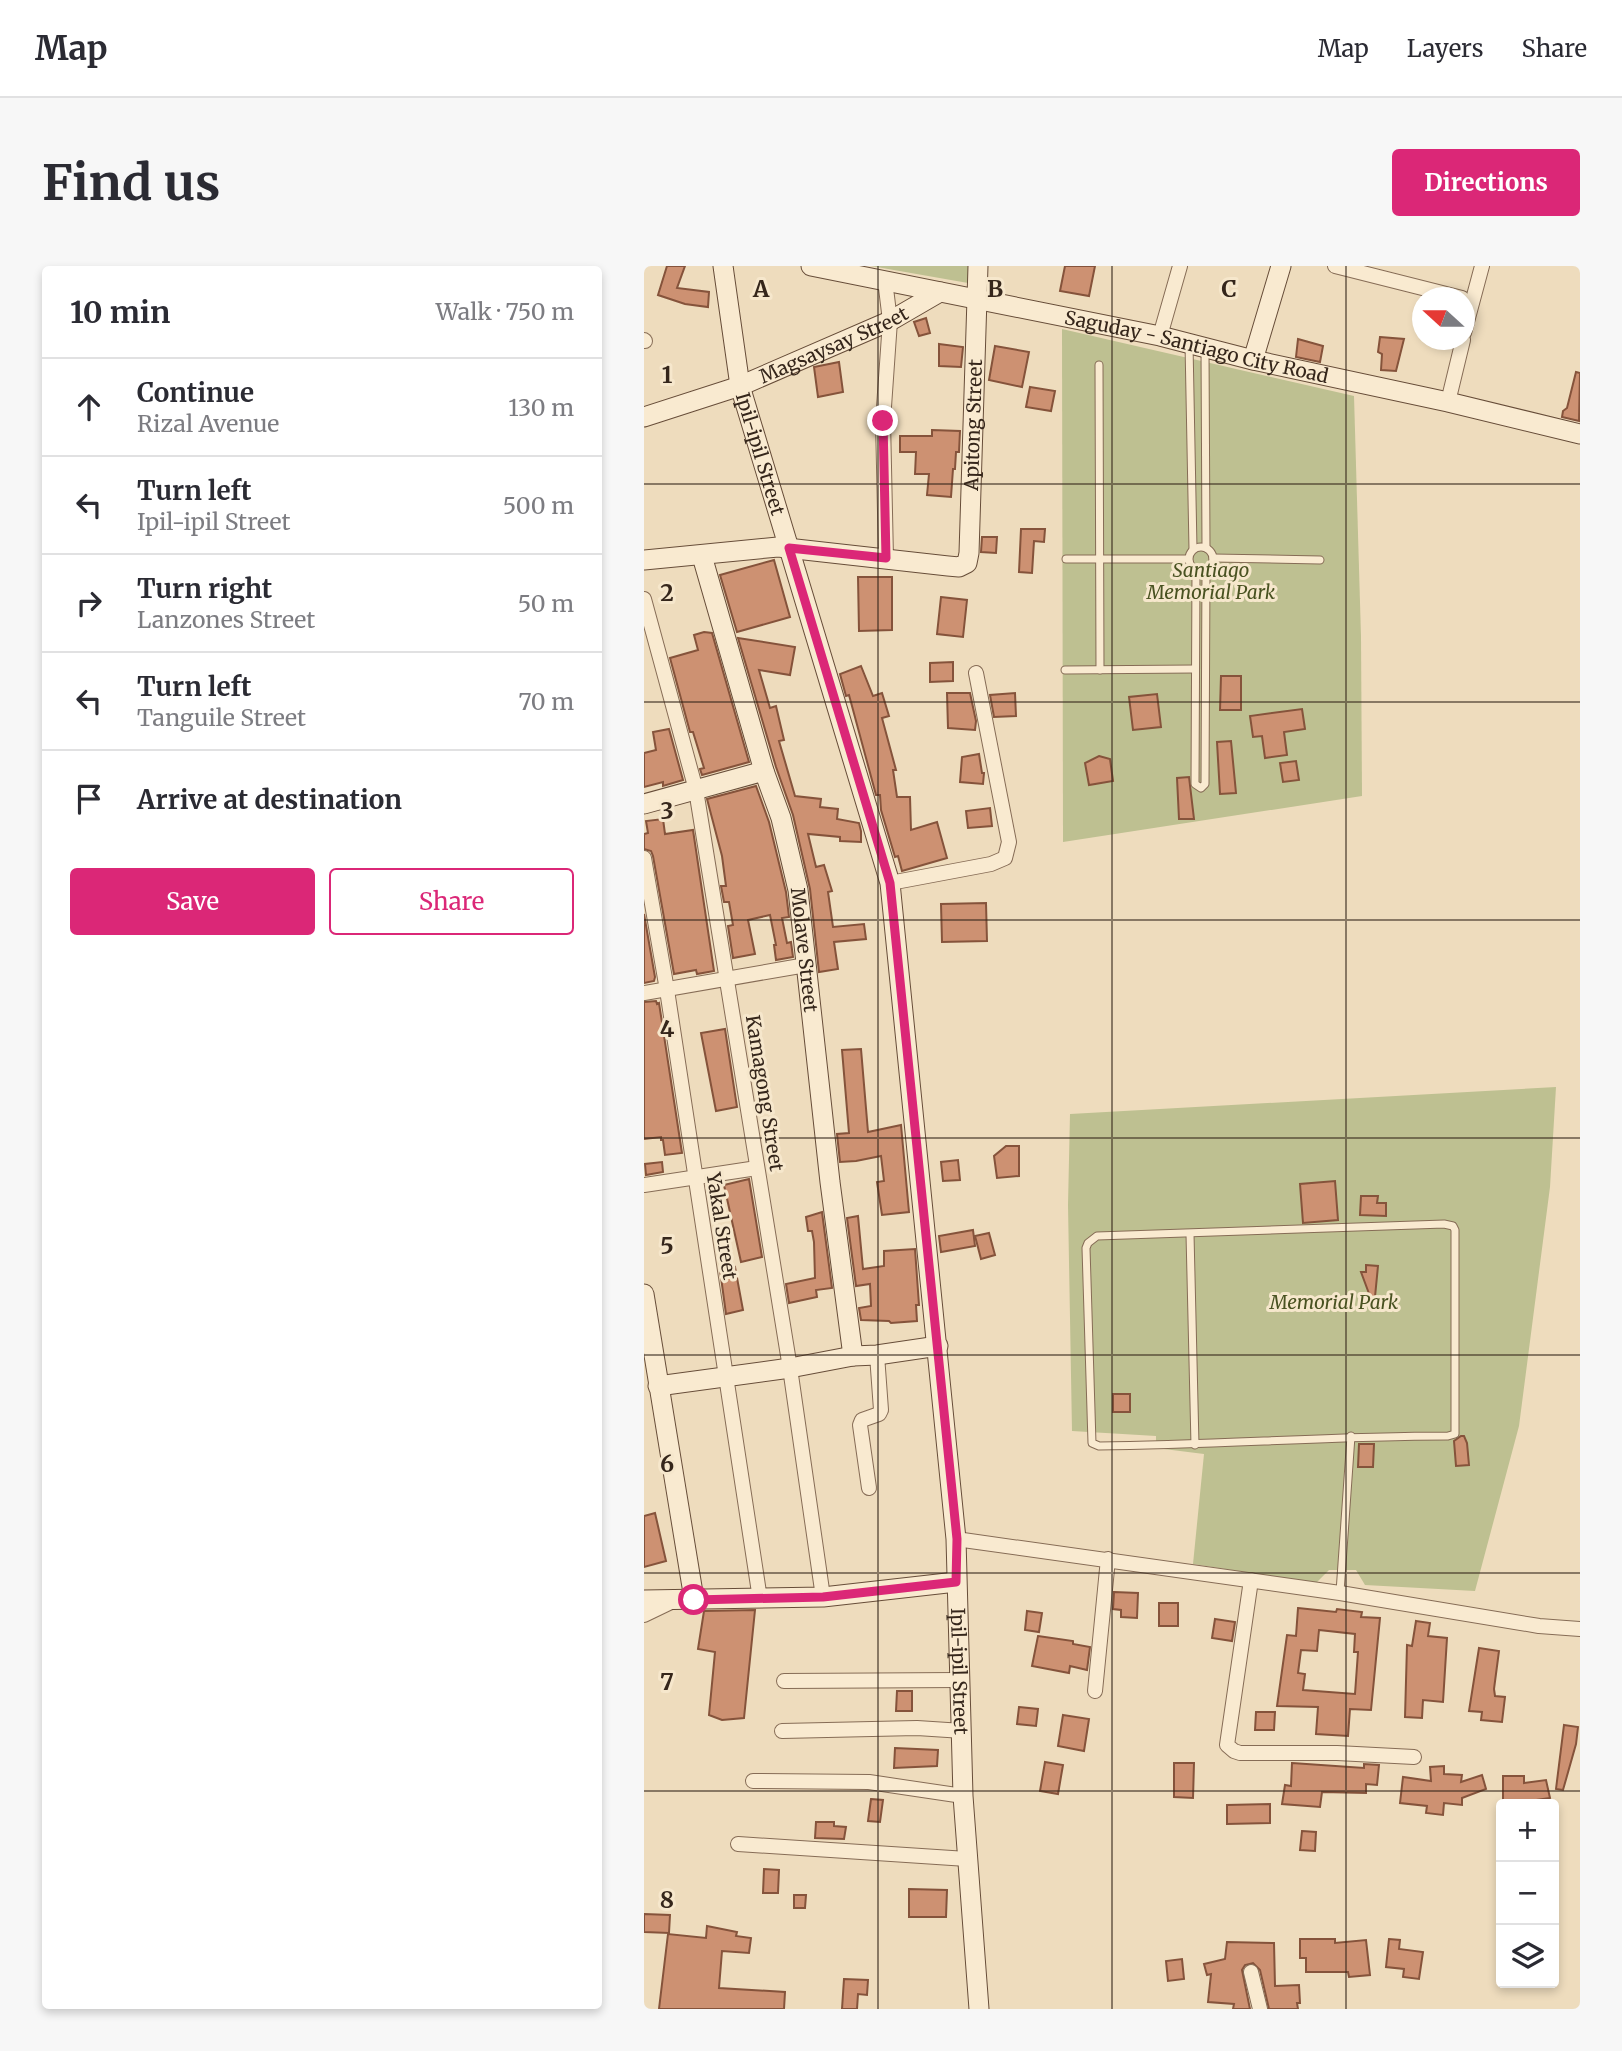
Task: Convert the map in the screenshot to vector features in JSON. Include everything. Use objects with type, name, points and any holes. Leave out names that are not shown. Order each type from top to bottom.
[{"type":"street","name":"Ipil-ipil Street","points":[[723,266],[740,386],[890,883],[957,1539],[963,1796],[979,2009]]},
{"type":"street","name":"Saguday - Santiago City Road","points":[[811,266],[1160,336],[1253,360],[1580,434]]},
{"type":"street","name":"Apitong Street","points":[[886,558],[958,567],[967,564],[978,266]]},
{"type":"street","points":[[1160,336],[1180,266]]},
{"type":"street","points":[[1253,360],[1281,266]]},
{"type":"street","points":[[1335,266],[1382,272],[1429,287]]},
{"type":"street","points":[[1472,287],[1482,266]]},
{"type":"street","points":[[644,560],[789,548],[886,558],[883,421],[890,321],[885,280]]},
{"type":"street","name":"Magsaysay Street","points":[[644,417],[740,386],[890,321],[940,292]]},
{"type":"street","points":[[1448,402],[1461,350]]},
{"type":"street","name":"Molave Street","points":[[702,556],[764,771],[781,818],[798,890],[830,1182],[853,1356]]},
{"type":"street","name":"Kamagong Street","points":[[644,599],[696,790],[790,1368],[823,1597]]},
{"type":"street","points":[[890,883],[991,864],[1005,858],[1009,842],[976,673]]},
{"type":"street","points":[[644,804],[764,771]]},
{"type":"street","name":"Yakal Street","points":[[644,858],[667,990],[760,1599]]},
{"type":"street","points":[[644,993],[806,965]]},
{"type":"street","points":[[644,1185],[757,1168]]},
{"type":"street","points":[[644,1294],[685,1600]]},
{"type":"street","points":[[658,1387],[853,1356],[938,1346]]},
{"type":"street","points":[[869,1488],[860,1425],[862,1420],[879,1414],[881,1409],[877,1355]]},
{"type":"street","points":[[957,1539],[1340,1593],[1539,1626],[1580,1629]]},
{"type":"street","points":[[1095,1691],[1108,1559]]},
{"type":"street","points":[[1251,1580],[1227,1745],[1230,1749],[1240,1753],[1337,1753],[1414,1757]]},
{"type":"street","points":[[644,1600],[823,1597],[956,1582]]},
{"type":"street","points":[[644,1615],[685,1600]]},
{"type":"street","points":[[784,1682],[960,1680]]},
{"type":"street","points":[[782,1731],[917,1728],[963,1731]]},
{"type":"street","points":[[753,1782],[869,1782],[963,1796]]},
{"type":"street","points":[[738,1844],[967,1859]]},
{"type":"street","points":[[1251,1972],[1260,2009]]},
{"type":"lane","points":[[1197,346],[1206,548],[1213,558],[1212,564],[1206,570],[1196,571],[1188,559],[1193,549],[1197,346]]},
{"type":"lane","points":[[1099,365],[1100,670]]},
{"type":"lane","points":[[1193,549],[1206,548]]},
{"type":"lane","points":[[1213,558],[1320,560]]},
{"type":"lane","points":[[1066,559],[1188,559]]},
{"type":"lane","points":[[1196,571],[1195,784],[1201,788],[1205,784],[1206,570]]},
{"type":"lane","points":[[1065,670],[1195,669]]},
{"type":"lane","points":[[1444,1224],[1453,1226],[1455,1434],[1351,1436],[1195,1445],[1099,1446],[1092,1443],[1086,1248],[1088,1242],[1097,1236],[1444,1224]]},
{"type":"lane","points":[[1190,1234],[1195,1445]]},
{"type":"lane","points":[[1340,1593],[1351,1436]]},
{"type":"green space","points":[[871,266],[969,266],[968,283]]},
{"type":"green space","name":"Santiago Memorial Park","points":[[1062,329],[1354,396],[1361,637],[1362,796],[1063,842]]},
{"type":"green space","name":"Memorial Park","points":[[1556,1087],[1550,1187],[1519,1426],[1475,1591],[1365,1585],[1356,1570],[1329,1570],[1316,1583],[1193,1564],[1204,1454],[1156,1448],[1156,1436],[1072,1431],[1068,1205],[1070,1114]]},
{"type":"building","points":[[667,266],[685,266],[677,288],[709,292],[708,307],[685,304],[658,295]]},
{"type":"building","points":[[1065,266],[1095,266],[1089,296],[1060,291]]},
{"type":"building","points":[[926,318],[930,333],[919,336],[914,322]]},
{"type":"building","points":[[1380,337],[1404,339],[1396,371],[1381,370],[1382,354],[1378,352]]},
{"type":"building","points":[[1298,339],[1323,346],[1320,362],[1296,357]]},
{"type":"building","points":[[939,344],[963,347],[961,367],[939,366]]},
{"type":"building","points":[[995,346],[1029,352],[1022,387],[989,380]]},
{"type":"building","points":[[839,362],[843,392],[818,397],[814,367]]},
{"type":"building","points":[[1576,372],[1580,373],[1579,421],[1562,417],[1567,408]]},
{"type":"building","points":[[1030,387],[1055,391],[1051,411],[1026,407]]},
{"type":"building","points":[[932,430],[960,431],[951,497],[927,495],[929,474],[915,474],[916,452],[900,452],[900,436],[932,436]]},
{"type":"building","points":[[1021,529],[1045,529],[1044,542],[1034,541],[1032,573],[1019,572]]},
{"type":"building","points":[[982,537],[997,537],[996,553],[981,552]]},
{"type":"building","points":[[774,560],[790,617],[737,632],[720,575]]},
{"type":"building","points":[[858,577],[892,577],[892,630],[859,631]]},
{"type":"building","points":[[941,597],[967,600],[963,637],[937,634]]},
{"type":"building","points":[[712,633],[749,762],[702,775],[700,769],[704,768],[693,732],[690,732],[670,658],[698,650],[694,635]]},
{"type":"building","points":[[738,638],[795,647],[790,675],[759,670],[770,708],[776,706],[784,740],[779,741],[795,796],[821,799],[820,807],[838,809],[837,819],[859,823],[861,842],[840,841],[840,837],[808,834],[816,867],[824,865],[832,891],[828,892],[833,927],[864,924],[866,939],[834,942],[838,969],[819,972],[810,889],[793,815]]},
{"type":"building","points":[[953,662],[953,681],[930,682],[930,663]]},
{"type":"building","points":[[861,666],[873,696],[882,693],[889,716],[882,718],[896,770],[893,770],[897,797],[910,797],[911,830],[937,822],[947,858],[902,871],[898,856],[895,857],[881,810],[880,795],[876,795],[849,695],[846,696],[840,674]]},
{"type":"building","points":[[1221,676],[1241,676],[1241,710],[1220,710]]},
{"type":"building","points":[[947,693],[970,693],[976,721],[975,730],[948,728]]},
{"type":"building","points":[[1015,693],[1016,716],[994,717],[990,695]]},
{"type":"building","points":[[1157,694],[1161,727],[1133,730],[1129,697]]},
{"type":"building","points":[[1302,709],[1305,729],[1284,732],[1287,755],[1265,758],[1262,736],[1253,737],[1250,716]]},
{"type":"building","points":[[669,729],[683,780],[663,786],[663,782],[644,787],[644,753],[656,750],[653,732]]},
{"type":"building","points":[[1231,741],[1236,793],[1220,794],[1217,742]]},
{"type":"building","points":[[979,754],[984,773],[983,784],[960,782],[962,757]]},
{"type":"building","points":[[1099,756],[1110,759],[1113,781],[1089,785],[1085,763]]},
{"type":"building","points":[[1296,761],[1299,780],[1283,782],[1280,763]]},
{"type":"building","points":[[1189,777],[1194,819],[1179,819],[1177,778]]},
{"type":"building","points":[[756,786],[769,822],[786,892],[789,917],[782,918],[787,943],[791,942],[793,957],[776,960],[770,915],[748,920],[755,954],[733,958],[728,926],[733,925],[729,902],[724,902],[721,886],[726,886],[722,856],[707,799]]},
{"type":"building","points":[[990,808],[992,826],[968,828],[966,811]]},
{"type":"building","points":[[663,819],[665,834],[693,830],[714,971],[697,974],[696,970],[674,974],[653,856],[651,851],[644,849],[644,834],[648,833],[646,821]]},
{"type":"building","points":[[986,903],[987,941],[942,942],[941,904]]},
{"type":"building","points":[[644,914],[655,977],[654,981],[644,983]]},
{"type":"building","points":[[644,1002],[659,1003],[682,1153],[665,1155],[661,1137],[644,1139]]},
{"type":"building","points":[[725,1029],[737,1107],[716,1111],[701,1033]]},
{"type":"building","points":[[861,1049],[868,1132],[901,1125],[909,1212],[882,1215],[877,1182],[884,1181],[881,1156],[840,1162],[837,1134],[849,1133],[842,1050]]},
{"type":"building","points":[[1006,1146],[1019,1146],[1019,1176],[997,1178],[994,1156]]},
{"type":"building","points":[[958,1160],[960,1180],[943,1181],[941,1162]]},
{"type":"building","points":[[662,1162],[663,1172],[646,1175],[645,1164]]},
{"type":"building","points":[[749,1179],[762,1257],[741,1262],[724,1185]]},
{"type":"building","points":[[1335,1181],[1338,1220],[1303,1223],[1300,1184]]},
{"type":"building","points":[[1361,1196],[1378,1196],[1377,1203],[1386,1203],[1386,1216],[1360,1215]]},
{"type":"building","points":[[822,1212],[832,1288],[816,1290],[817,1297],[789,1303],[786,1284],[815,1278],[814,1242],[812,1231],[808,1231],[806,1217]]},
{"type":"building","points":[[858,1216],[863,1269],[884,1266],[884,1251],[915,1249],[919,1305],[916,1305],[917,1321],[891,1323],[861,1320],[859,1308],[871,1306],[870,1284],[856,1286],[847,1218]]},
{"type":"building","points":[[973,1230],[975,1246],[941,1252],[939,1236]]},
{"type":"building","points":[[989,1233],[995,1255],[981,1259],[975,1236]]},
{"type":"building","points":[[1366,1265],[1378,1266],[1374,1307],[1361,1272],[1366,1272]]},
{"type":"building","points":[[735,1267],[743,1310],[726,1314],[720,1270]]},
{"type":"building","points":[[1113,1394],[1130,1394],[1130,1412],[1113,1412]]},
{"type":"building","points":[[1464,1436],[1467,1443],[1469,1465],[1456,1466],[1454,1441]]},
{"type":"building","points":[[1359,1444],[1374,1444],[1373,1467],[1358,1467]]},
{"type":"building","points":[[655,1513],[666,1561],[644,1567],[644,1516]]},
{"type":"building","points":[[1114,1592],[1138,1593],[1137,1618],[1121,1617],[1121,1610],[1113,1609]]},
{"type":"building","points":[[1159,1603],[1178,1603],[1178,1626],[1159,1626]]},
{"type":"building","points":[[1298,1608],[1362,1612],[1361,1617],[1380,1618],[1371,1710],[1350,1709],[1348,1736],[1316,1734],[1318,1707],[1277,1706],[1287,1635],[1296,1636]],"holes":[[[1319,1630],[1355,1634],[1354,1652],[1358,1652],[1355,1694],[1303,1690],[1305,1674],[1298,1673],[1301,1650],[1317,1651]]]},
{"type":"building","points":[[755,1610],[744,1718],[722,1720],[709,1715],[715,1652],[698,1649],[704,1611]]},
{"type":"building","points":[[1027,1611],[1042,1613],[1039,1632],[1025,1630]]},
{"type":"building","points":[[1215,1619],[1235,1622],[1232,1641],[1212,1638]]},
{"type":"building","points":[[1416,1621],[1430,1623],[1428,1636],[1447,1638],[1443,1702],[1423,1700],[1422,1718],[1405,1717],[1407,1645],[1412,1646]]},
{"type":"building","points":[[1038,1636],[1073,1641],[1073,1644],[1090,1647],[1087,1670],[1070,1666],[1069,1673],[1032,1666]]},
{"type":"building","points":[[1479,1648],[1499,1651],[1494,1689],[1495,1696],[1505,1697],[1502,1722],[1481,1720],[1482,1712],[1469,1711]]},
{"type":"building","points":[[897,1691],[912,1691],[912,1711],[896,1711]]},
{"type":"building","points":[[1019,1707],[1038,1709],[1036,1726],[1017,1724]]},
{"type":"building","points":[[1256,1712],[1275,1712],[1274,1730],[1255,1730]]},
{"type":"building","points":[[1063,1715],[1089,1719],[1084,1751],[1058,1746]]},
{"type":"building","points":[[1564,1725],[1578,1727],[1563,1790],[1556,1789]]},
{"type":"building","points":[[895,1748],[938,1750],[937,1766],[894,1768]]},
{"type":"building","points":[[1045,1762],[1063,1765],[1058,1794],[1040,1791]]},
{"type":"building","points":[[1174,1763],[1194,1763],[1193,1798],[1174,1797]]},
{"type":"building","points":[[1292,1763],[1364,1768],[1364,1764],[1379,1765],[1377,1785],[1366,1784],[1366,1793],[1322,1792],[1320,1807],[1282,1804],[1285,1785],[1291,1786]]},
{"type":"building","points":[[1444,1766],[1444,1774],[1462,1775],[1461,1782],[1482,1775],[1486,1789],[1462,1798],[1462,1805],[1444,1803],[1443,1815],[1426,1813],[1427,1806],[1400,1803],[1403,1777],[1431,1781],[1430,1767]]},
{"type":"building","points":[[1503,1776],[1524,1776],[1524,1783],[1546,1780],[1550,1798],[1543,1799],[1503,1799]]},
{"type":"building","points":[[871,1799],[883,1800],[880,1822],[868,1821]]},
{"type":"building","points":[[1270,1804],[1270,1823],[1227,1824],[1227,1805]]},
{"type":"building","points":[[816,1822],[834,1822],[834,1826],[846,1827],[844,1839],[815,1838]]},
{"type":"building","points":[[1302,1831],[1316,1832],[1315,1851],[1300,1850]]},
{"type":"building","points":[[764,1869],[779,1870],[778,1893],[763,1893]]},
{"type":"building","points":[[909,1889],[947,1890],[946,1917],[909,1917]]},
{"type":"building","points":[[794,1895],[806,1895],[805,1908],[794,1908]]},
{"type":"building","points":[[644,1914],[670,1915],[669,1933],[644,1932]]},
{"type":"building","points":[[707,1926],[737,1932],[736,1936],[751,1938],[749,1953],[722,1951],[719,1988],[785,1992],[784,2009],[659,2009],[668,1934],[706,1938]]},
{"type":"building","points":[[1300,1939],[1335,1939],[1335,1943],[1366,1940],[1370,1975],[1349,1977],[1348,1972],[1306,1972],[1306,1958],[1300,1958]]},
{"type":"building","points":[[1389,1939],[1400,1940],[1399,1949],[1423,1952],[1419,1979],[1403,1977],[1404,1969],[1386,1967]]},
{"type":"building","points":[[1227,1942],[1274,1943],[1275,1986],[1299,1985],[1298,2009],[1269,2009],[1260,1970],[1253,1963],[1245,1965],[1242,1970],[1250,2009],[1233,2009],[1234,2004],[1208,2002],[1211,1974],[1207,1975],[1204,1964],[1225,1959]]},
{"type":"building","points":[[1182,1959],[1184,1979],[1168,1981],[1166,1961]]},
{"type":"building","points":[[844,1979],[868,1980],[867,1995],[858,1994],[857,2009],[842,2009]]},
{"type":"route","points":[[694,1600],[823,1597],[956,1582],[957,1539],[890,883],[789,548],[886,558],[883,421]]}]
